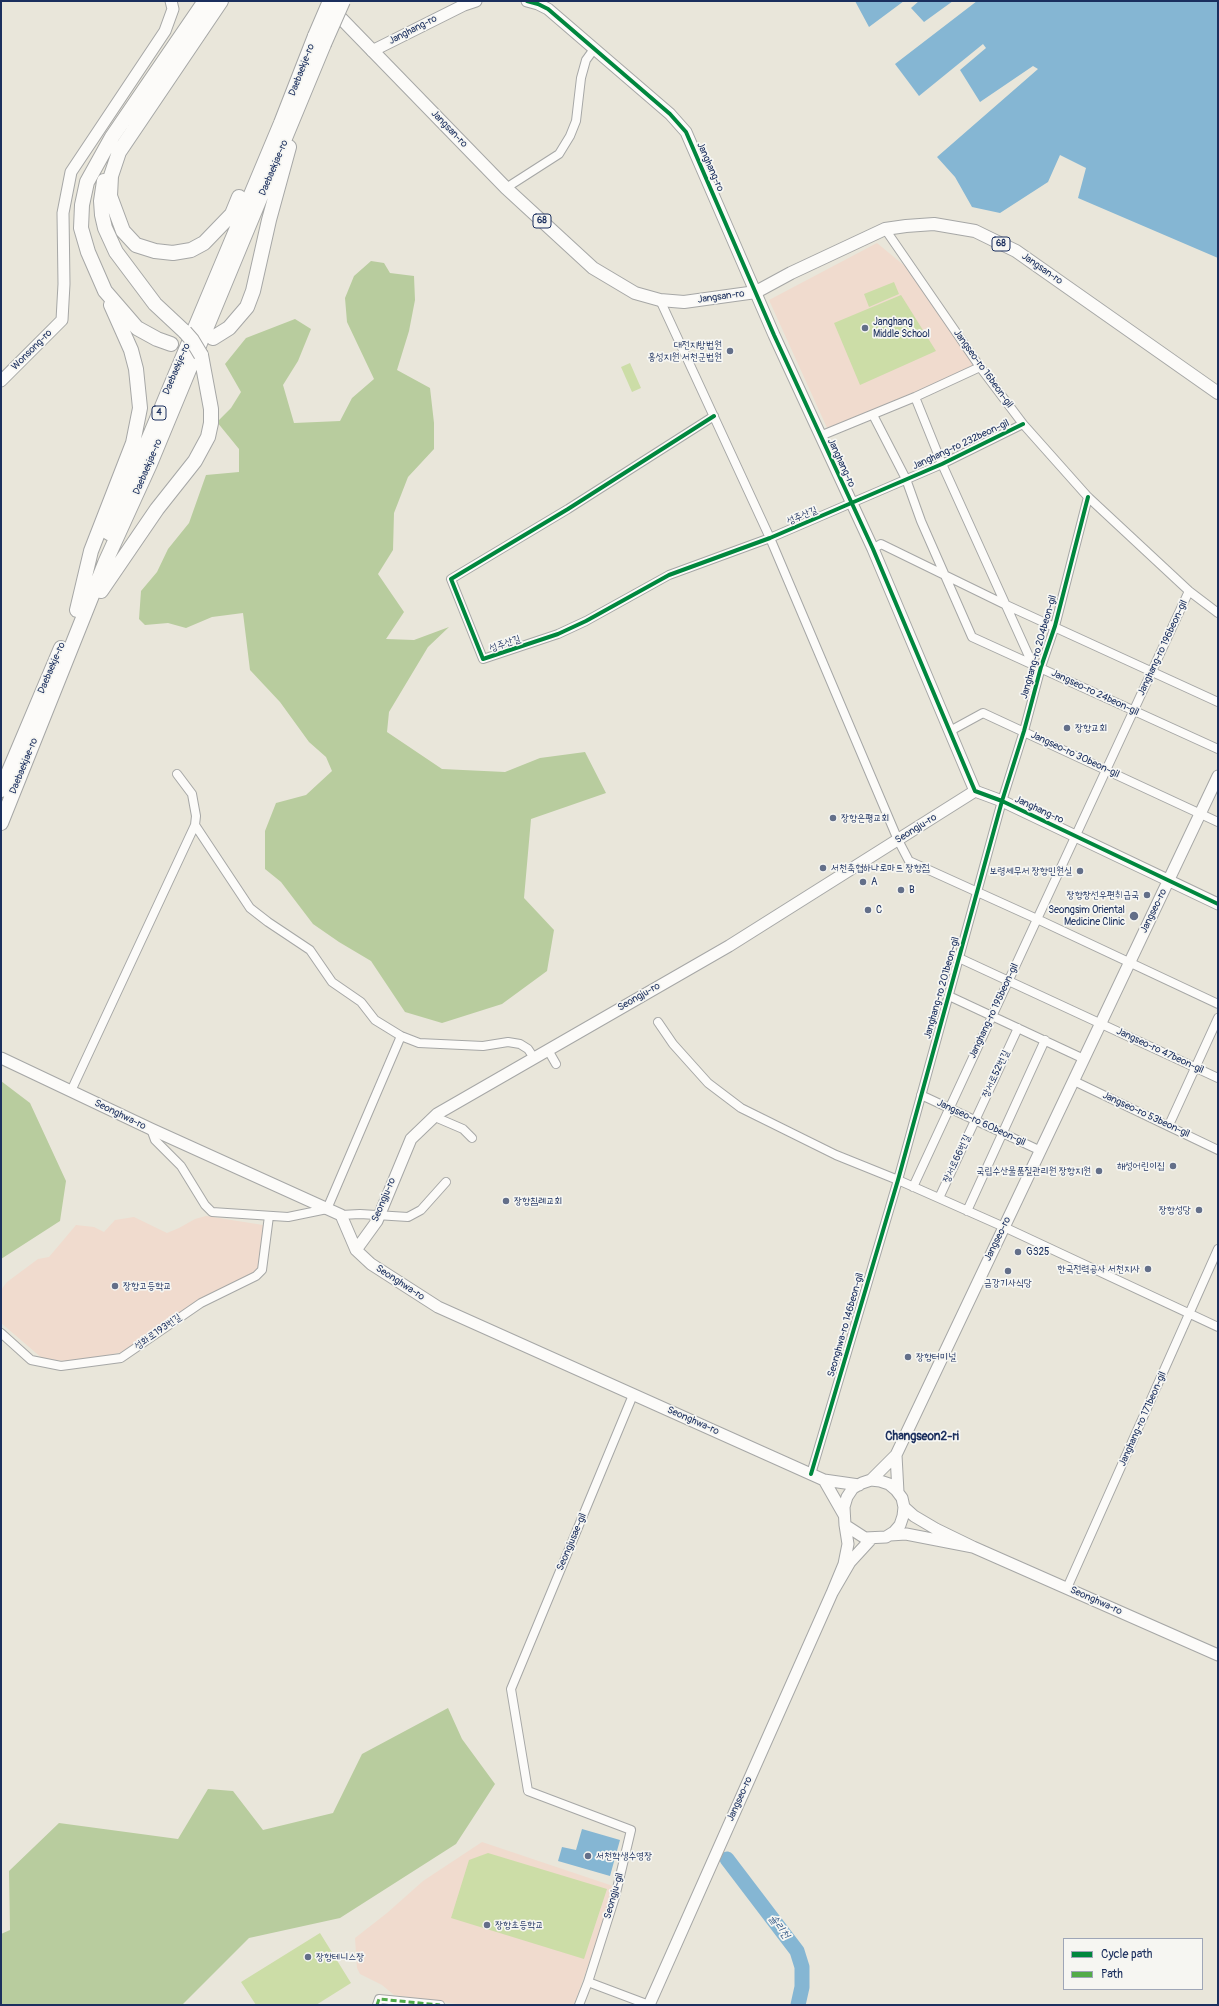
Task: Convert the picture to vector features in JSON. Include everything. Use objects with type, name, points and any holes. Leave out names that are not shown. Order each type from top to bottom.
[{"type":"highway","points":[[81,612],[91,550],[133,443],[140,408],[136,369],[131,350],[88,252],[81,228],[82,205],[87,182],[112,137],[205,1]]},
{"type":"highway","points":[[81,612],[157,509],[203,450],[211,424],[209,394],[201,354],[185,332],[155,304],[116,252],[105,228],[101,201],[105,171],[222,1]]},
{"type":"highway","points":[[319,40],[330,1]]},
{"type":"highway","points":[[319,40],[343,1]]},
{"type":"highway","name":"Daebaekjae-ro","points":[[1,823],[81,612],[150,464],[319,40]]},
{"type":"highway","points":[[118,152],[111,176],[110,196],[123,230],[136,245],[155,251],[173,253],[191,250],[204,243],[232,214],[261,148],[288,121]]},
{"type":"highway","points":[[213,338],[229,328],[239,317],[247,307],[253,291],[266,231],[288,158],[288,121]]},
{"type":"highway","points":[[105,291],[137,328],[157,339],[172,344]]},
{"type":"highway","name":"Daebaekje-ro","points":[[1,790],[81,612]]},
{"type":"main road","name":"Jangsan-ro","points":[[323,1],[506,188],[593,268],[635,293],[660,300],[690,302],[756,292],[791,273],[885,229],[934,224],[975,231],[1016,251],[1218,394]]},
{"type":"street","name":"Wonsong-ro","points":[[1,381],[62,320],[64,284],[63,213],[71,172],[165,31],[173,9],[171,1]]},
{"type":"street","name":"Janghang-ro","points":[[372,51],[458,8],[476,1]]},
{"type":"street","name":"Janghang-ro","points":[[527,1],[548,9],[670,114],[686,132],[820,436],[873,549],[975,791],[1002,801],[1218,904]]},
{"type":"street","points":[[506,188],[559,154],[570,136],[576,121],[581,78],[586,60],[594,49]]},
{"type":"street","name":"Jangseo-ro 16beon-gil","points":[[885,229],[980,367],[1023,424],[1088,496],[1189,591],[1218,613]]},
{"type":"street","points":[[660,300],[770,538],[898,840],[909,861],[1218,1004]]},
{"type":"street","points":[[820,436],[916,397],[980,367]]},
{"type":"street","name":"Janghang-ro 232beon-gil","points":[[916,397],[926,426],[962,512],[1032,663]]},
{"type":"street","name":"Janghang-ro 232beon-gil","points":[[873,415],[906,479],[921,521],[947,576],[972,637]]},
{"type":"street","name":"성주산길","points":[[714,416],[568,509],[451,579],[483,659],[558,634],[586,621],[669,575],[770,538],[851,504]]},
{"type":"street","name":"Janghang-ro 232beon-gil","points":[[851,504],[942,464],[1023,424]]},
{"type":"street","name":"Janghang-ro 204beon-gil","points":[[1002,801],[1024,731],[1040,667],[1054,626],[1088,496]]},
{"type":"street","points":[[873,549],[881,544],[1004,604],[1218,702]]},
{"type":"street","name":"Janghang-ro 196beon-gil","points":[[1076,836],[1189,591]]},
{"type":"street","name":"Jangseo-ro 24beon-gil","points":[[972,637],[1032,663],[1133,712],[1218,749]]},
{"type":"street","name":"Jangseo-ro 30beon-gil","points":[[950,731],[983,713],[1107,769],[1218,822]]},
{"type":"street","points":[[71,1091],[195,825],[196,816],[192,794],[177,774]]},
{"type":"street","name":"Jangseo-ro","points":[[896,1455],[1218,776]]},
{"type":"street","name":"Seongju-ro","points":[[356,1250],[379,1215],[411,1140],[435,1117],[534,1058],[729,946],[975,791]]},
{"type":"street","name":"Janghang-ro 201beon-gil","points":[[898,1180],[1002,801]]},
{"type":"street","points":[[195,825],[250,908],[310,950],[332,982],[361,1002],[375,1020],[401,1036],[419,1043],[483,1046],[508,1042],[520,1044],[528,1049],[534,1058]]},
{"type":"street","name":"Janghang-ro 195beon-gil","points":[[913,1187],[1076,836]]},
{"type":"street","points":[[959,958],[1102,1023]]},
{"type":"street","points":[[949,996],[1084,1059]]},
{"type":"street","points":[[1168,1125],[1218,1018]]},
{"type":"street","points":[[658,1022],[673,1044],[708,1083],[741,1108],[836,1155],[898,1180],[1004,1227],[1218,1327]]},
{"type":"street","name":"Jangseo-ro 47beon-gil","points":[[1102,1023],[1218,1078]]},
{"type":"street","name":"장서로52번길","points":[[975,1120],[1018,1028]]},
{"type":"street","points":[[151,1129],[155,1140],[181,1166],[205,1205],[212,1212],[288,1217],[327,1209],[401,1036]]},
{"type":"street","points":[[967,1211],[1045,1040]]},
{"type":"street","points":[[548,1050],[556,1064]]},
{"type":"street","name":"Seonghwa-ro","points":[[1,1058],[151,1129],[341,1215],[356,1250],[371,1264],[438,1307],[824,1480],[859,1485]]},
{"type":"street","name":"Jangseo-ro 53beon-gil","points":[[1074,1081],[1218,1150]]},
{"type":"street","name":"Jangseo-ro 60beon-gil","points":[[921,1095],[1041,1151]]},
{"type":"street","points":[[435,1117],[463,1129],[472,1138]]},
{"type":"street","name":"장서로66번길","points":[[939,1198],[975,1120]]},
{"type":"street","name":"Seonghwa-ro 146beon-gil","points":[[811,1474],[898,1180]]},
{"type":"street","points":[[341,1215],[360,1214],[408,1217],[422,1210],[446,1182]]},
{"type":"street","name":"성화로193번길","points":[[1,1333],[31,1360],[61,1366],[121,1358],[200,1303],[256,1276],[262,1270],[269,1216]]},
{"type":"street","name":"Janghang-ro 171beon-gil","points":[[1067,1588],[1218,1249]]},
{"type":"street","name":"Seongjusae-gil","points":[[528,1791],[511,1689],[633,1395]]},
{"type":"street","points":[[832,1592],[844,1564],[848,1544],[844,1507],[847,1497],[853,1488],[871,1480],[896,1455]]},
{"type":"street","points":[[896,1455],[898,1492],[904,1507],[914,1516],[936,1529],[973,1547]]},
{"type":"street","points":[[824,1480],[845,1521],[861,1536],[872,1538],[886,1537],[900,1525],[904,1507]]},
{"type":"street","points":[[871,1480],[889,1484],[898,1492]]},
{"type":"street","points":[[890,1534],[906,1534],[973,1547]]},
{"type":"street","points":[[832,1592],[850,1562],[872,1538]]},
{"type":"street","name":"Seonghwa-ro","points":[[973,1547],[1218,1655]]},
{"type":"street","name":"Jangseo-ro","points":[[649,2005],[832,1592]]},
{"type":"street","name":"Seongju-gil","points":[[528,1791],[631,1830],[615,1897],[588,1982]]},
{"type":"street","points":[[579,2005],[588,1982],[649,2005]]},
{"type":"street","points":[[377,2005],[379,1999],[440,2005]]},
{"type":"shaded area","name":"Janghang Middle School","points":[[877,243],[906,267],[977,368],[828,430],[769,300]]},
{"type":"shaded area","name":"장항고등학교","points":[[206,1216],[263,1225],[259,1270],[202,1298],[122,1352],[79,1362],[43,1359],[1,1323],[1,1290],[7,1282],[38,1259],[49,1257],[76,1225],[94,1227],[104,1232],[115,1220],[134,1217],[167,1233],[195,1219]]},
{"type":"shaded area","name":"장항초등학교","points":[[482,1842],[613,1886],[611,1901],[574,2005],[464,2005],[394,1995],[382,1985],[360,1974],[357,1968],[355,1938],[387,1913],[423,1881]]},
{"type":"green space","points":[[371,261],[384,263],[390,273],[414,276],[415,300],[409,331],[397,370],[430,388],[434,423],[434,449],[408,477],[394,513],[393,550],[378,574],[404,612],[386,639],[414,640],[449,627],[428,647],[389,712],[387,732],[442,769],[505,772],[540,758],[585,752],[606,793],[531,819],[524,898],[554,930],[547,971],[502,1004],[442,1023],[405,1012],[371,961],[313,924],[281,882],[265,869],[265,831],[276,803],[306,795],[332,771],[326,757],[309,742],[280,702],[250,670],[243,613],[212,617],[186,628],[168,623],[145,625],[139,619],[141,591],[157,572],[168,549],[189,523],[206,475],[239,472],[239,449],[217,422],[231,408],[241,392],[225,364],[246,338],[295,319],[311,329],[298,361],[283,385],[294,423],[340,421],[352,398],[374,379],[347,322],[345,298],[354,276]]},
{"type":"green space","points":[[894,282],[899,294],[869,307],[864,294]]},
{"type":"green space","points":[[901,295],[936,351],[860,385],[834,323]]},
{"type":"green space","points":[[630,363],[641,388],[632,392],[621,367]]},
{"type":"green space","points":[[1,1081],[30,1103],[66,1181],[60,1221],[1,1259]]},
{"type":"green space","points":[[448,1708],[462,1739],[495,1784],[456,1844],[340,1918],[249,1938],[182,2005],[1,2005],[1,1934],[10,1930],[9,1871],[59,1823],[178,1839],[208,1789],[233,1791],[263,1830],[333,1813],[362,1754]]},
{"type":"green space","points":[[488,1853],[607,1889],[584,1959],[451,1918],[469,1860]]},
{"type":"green space","name":"장항테니스장","points":[[320,1933],[351,1983],[316,2005],[256,2005],[241,1982]]},
{"type":"water","points":[[855,1],[904,1],[869,27]]},
{"type":"water","points":[[919,1],[953,1],[924,22],[911,8]]},
{"type":"water","points":[[977,1],[1218,1],[1218,258],[1078,198],[1086,168],[1060,155],[1048,182],[1000,213],[972,207],[955,177],[937,157],[1038,69],[1033,66],[980,102],[960,70],[986,48],[983,44],[919,96],[895,64]]},
{"type":"water","name":"서천학생수영장","points":[[582,1829],[620,1840],[610,1876],[558,1861],[562,1847],[576,1850]]},
{"type":"waterway","name":"솔리천","points":[[727,1859],[797,1951],[802,1967],[802,1987],[798,2005]]},
{"type":"marked path","points":[[377,2005],[379,1999],[440,2005]]},
{"type":"cycle path","points":[[527,1],[548,9],[670,114],[686,132],[774,335],[873,549],[975,791],[1002,801],[1218,904]]},
{"type":"cycle path","points":[[714,416],[568,509],[451,579],[483,659],[558,634],[586,621],[669,575],[770,538],[942,464],[1023,424]]},
{"type":"cycle path","points":[[811,1474],[898,1180],[1002,801],[1024,731],[1041,667],[1055,626],[1088,497]]},
{"type":"place","name":"Janghang Middle School","points":[[865,328]]},
{"type":"place","name":"대전지방법원 홍성지원 서천군법원","points":[[730,351]]},
{"type":"place","name":"장항교회","points":[[1067,728]]},
{"type":"place","name":"장항은평교회","points":[[833,818]]},
{"type":"place","name":"서천축협하나로마트 장항점","points":[[823,868]]},
{"type":"place","name":"보령세무서 장항민원실","points":[[1080,871]]},
{"type":"place","name":"A","points":[[863,882]]},
{"type":"place","name":"B","points":[[901,890]]},
{"type":"place","name":"장항창선우편취급국","points":[[1147,895]]},
{"type":"place","name":"C","points":[[868,910]]},
{"type":"place","name":"Seongsim Oriental Medicine Clinic","points":[[1134,916]]},
{"type":"place","name":"해성어린이집","points":[[1173,1166]]},
{"type":"place","name":"국립수산물품질관리원 장항지원","points":[[1099,1171]]},
{"type":"place","name":"장항침례교회","points":[[506,1201]]},
{"type":"place","name":"장항성당","points":[[1199,1210]]},
{"type":"place","name":"GS25","points":[[1018,1252]]},
{"type":"place","name":"한국전력공사 서천지사","points":[[1148,1269]]},
{"type":"place","name":"금강기사식당","points":[[1008,1271]]},
{"type":"place","name":"장항고등학교","points":[[115,1286]]},
{"type":"place","name":"장항터미널","points":[[908,1357]]},
{"type":"place","name":"서천학생수영장","points":[[588,1856]]},
{"type":"place","name":"장항초등학교","points":[[487,1925]]},
{"type":"place","name":"장항테니스장","points":[[308,1957]]},
{"type":"district","name":"Changseon2-ri","points":[[922,1437]]}]
